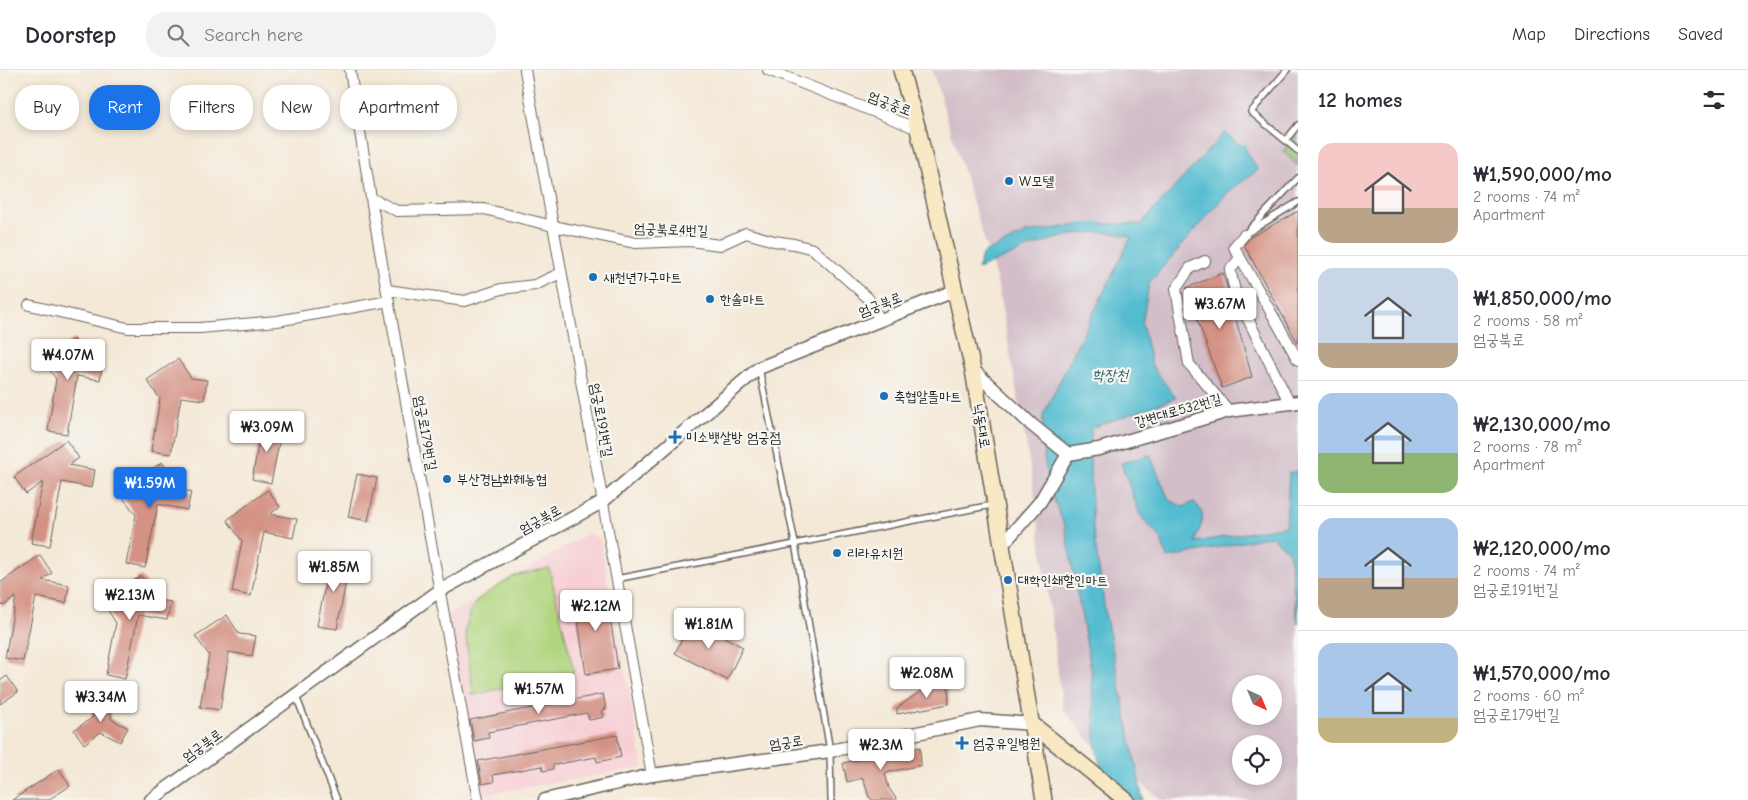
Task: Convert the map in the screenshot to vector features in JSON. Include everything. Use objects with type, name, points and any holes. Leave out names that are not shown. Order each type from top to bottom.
[{"type":"main road","name":"낙동대로","points":[[901,70],[918,129],[973,370],[1044,800]]},
{"type":"main road","points":[[1032,724],[1126,800]]},
{"type":"street","name":"엄궁로179번길","points":[[350,70],[439,592],[478,800]]},
{"type":"street","name":"엄궁로191번길","points":[[526,70],[652,775]]},
{"type":"street","name":"엄궁중로","points":[[768,70],[918,129]]},
{"type":"street","name":"엄궁북로4번길","points":[[371,198],[397,211],[484,209],[553,226],[636,243],[690,241],[720,245],[746,234],[794,244],[813,249],[868,298],[880,320]]},
{"type":"street","points":[[1244,235],[1234,246],[1298,360]]},
{"type":"street","points":[[1240,258],[1230,270],[1236,295],[1294,402]]},
{"type":"street","points":[[1205,261],[1190,268],[1176,289],[1189,364],[1229,411]]},
{"type":"street","points":[[387,290],[465,301],[501,289],[535,284],[561,273]]},
{"type":"street","name":"엄궁북로","points":[[151,800],[439,592],[602,502],[759,368],[954,292]]},
{"type":"street","points":[[29,305],[128,328],[200,328],[276,321],[389,301]]},
{"type":"street","points":[[973,370],[1032,425],[1068,454],[1040,502],[1002,545]]},
{"type":"street","name":"강변대로532번길","points":[[1068,454],[1099,449],[1229,411],[1294,402]]},
{"type":"street","name":"엄궁로","points":[[545,800],[652,775],[830,751],[980,720],[1032,724]]},
{"type":"lane","points":[[1288,70],[1251,112],[1298,151]]},
{"type":"lane","points":[[1286,140],[1298,125]]},
{"type":"lane","points":[[1244,235],[1298,178]]},
{"type":"lane","points":[[1244,235],[1298,202]]},
{"type":"lane","points":[[759,368],[795,544],[830,751],[830,800]]},
{"type":"lane","points":[[616,579],[995,504]]},
{"type":"lane","points":[[296,695],[337,800]]},
{"type":"shaded area","points":[[932,70],[1298,70],[1298,800],[1162,800],[1096,748],[1063,709],[1033,483],[997,281]]},
{"type":"shaded area","points":[[589,533],[600,539],[643,768],[479,795],[446,617]]},
{"type":"green space","points":[[1298,134],[1298,165],[1297,166],[1283,151]]},
{"type":"green space","points":[[549,568],[574,672],[473,695],[465,630],[471,610],[478,599],[514,576]]},
{"type":"water","name":"학장천","points":[[1224,133],[1245,148],[1258,170],[1227,193],[1149,283],[1142,324],[1152,366],[1176,398],[1091,428],[1090,472],[1093,528],[1106,618],[1143,800],[1109,800],[1096,748],[1091,668],[1065,527],[1054,500],[1046,470],[1042,442],[1043,415],[1131,237],[1091,232],[1072,235],[1034,246],[978,269],[982,254],[1026,233],[1083,224],[1141,224]]},
{"type":"water","points":[[1150,455],[1169,500],[1183,507],[1194,502],[1199,507],[1202,522],[1195,542],[1286,526],[1289,473],[1298,471],[1298,624],[1289,552],[1271,536],[1167,558],[1161,539],[1140,515],[1121,463]]},
{"type":"building","points":[[1298,211],[1298,344],[1244,245],[1251,237]]},
{"type":"building","points":[[1223,273],[1252,377],[1222,388],[1186,288]]},
{"type":"building","points":[[74,339],[87,358],[103,360],[100,380],[77,376],[67,434],[48,431],[56,379],[43,360]]},
{"type":"building","points":[[178,359],[191,378],[207,380],[204,400],[181,397],[171,454],[151,451],[160,399],[147,380]]},
{"type":"building","points":[[262,424],[282,428],[271,483],[252,479]]},
{"type":"building","points":[[66,440],[79,458],[69,465],[95,470],[92,488],[62,482],[50,546],[31,543],[43,482],[26,494],[14,477]]},
{"type":"building","points":[[162,462],[174,480],[164,486],[191,492],[187,510],[158,504],[145,568],[126,564],[136,515],[119,492]]},
{"type":"building","points":[[357,474],[377,478],[368,521],[348,517]]},
{"type":"building","points":[[268,490],[280,507],[270,514],[297,519],[293,538],[264,532],[251,596],[232,592],[242,541],[227,520]]},
{"type":"building","points":[[40,555],[52,573],[42,580],[69,585],[66,603],[36,597],[23,661],[5,658],[16,597],[3,606],[0,602],[0,583]]},
{"type":"building","points":[[331,556],[350,560],[337,629],[317,626]]},
{"type":"building","points":[[141,576],[157,600],[171,602],[167,620],[138,615],[125,679],[106,675],[116,623],[102,601]]},
{"type":"building","points":[[606,591],[618,669],[586,674],[574,596]]},
{"type":"building","points":[[227,615],[239,634],[256,636],[252,656],[229,652],[220,710],[200,707],[209,655],[195,636]]},
{"type":"building","points":[[691,621],[743,647],[727,680],[675,653]]},
{"type":"building","points":[[7,676],[18,692],[0,704],[0,681]]},
{"type":"building","points":[[948,682],[949,704],[897,714],[897,708],[925,688]]},
{"type":"building","points":[[603,694],[606,709],[602,710],[604,717],[589,720],[587,713],[488,732],[489,738],[474,741],[470,720]]},
{"type":"building","points":[[93,698],[111,698],[111,719],[128,728],[120,742],[101,732],[84,744],[74,730],[92,718]]},
{"type":"building","points":[[617,735],[621,757],[597,762],[596,757],[553,765],[553,769],[543,771],[542,766],[493,775],[494,782],[482,784],[478,761]]},
{"type":"building","points":[[920,747],[921,765],[885,773],[889,788],[897,800],[872,800],[869,797],[863,778],[847,782],[843,763]]},
{"type":"building","points":[[59,769],[70,786],[48,800],[12,800]]},
{"type":"waterway","points":[[1242,151],[1245,145]]},
{"type":"waterway","points":[[1080,225],[1099,224]]},
{"type":"place","name":"W모텔","points":[[1009,181]]},
{"type":"place","name":"새천년가구마트","points":[[593,277]]},
{"type":"place","name":"한솔마트","points":[[710,299]]},
{"type":"place","name":"축협알뜰마트","points":[[884,396]]},
{"type":"place","name":"미소뱃살방 엄궁점","points":[[675,437]]},
{"type":"place","name":"부산경남화훼농협","points":[[447,479]]},
{"type":"place","name":"리라유치원","points":[[837,553]]},
{"type":"place","name":"대학인쇄할인마트","points":[[1008,580]]},
{"type":"place","name":"엄궁유일병원","points":[[962,743]]}]
